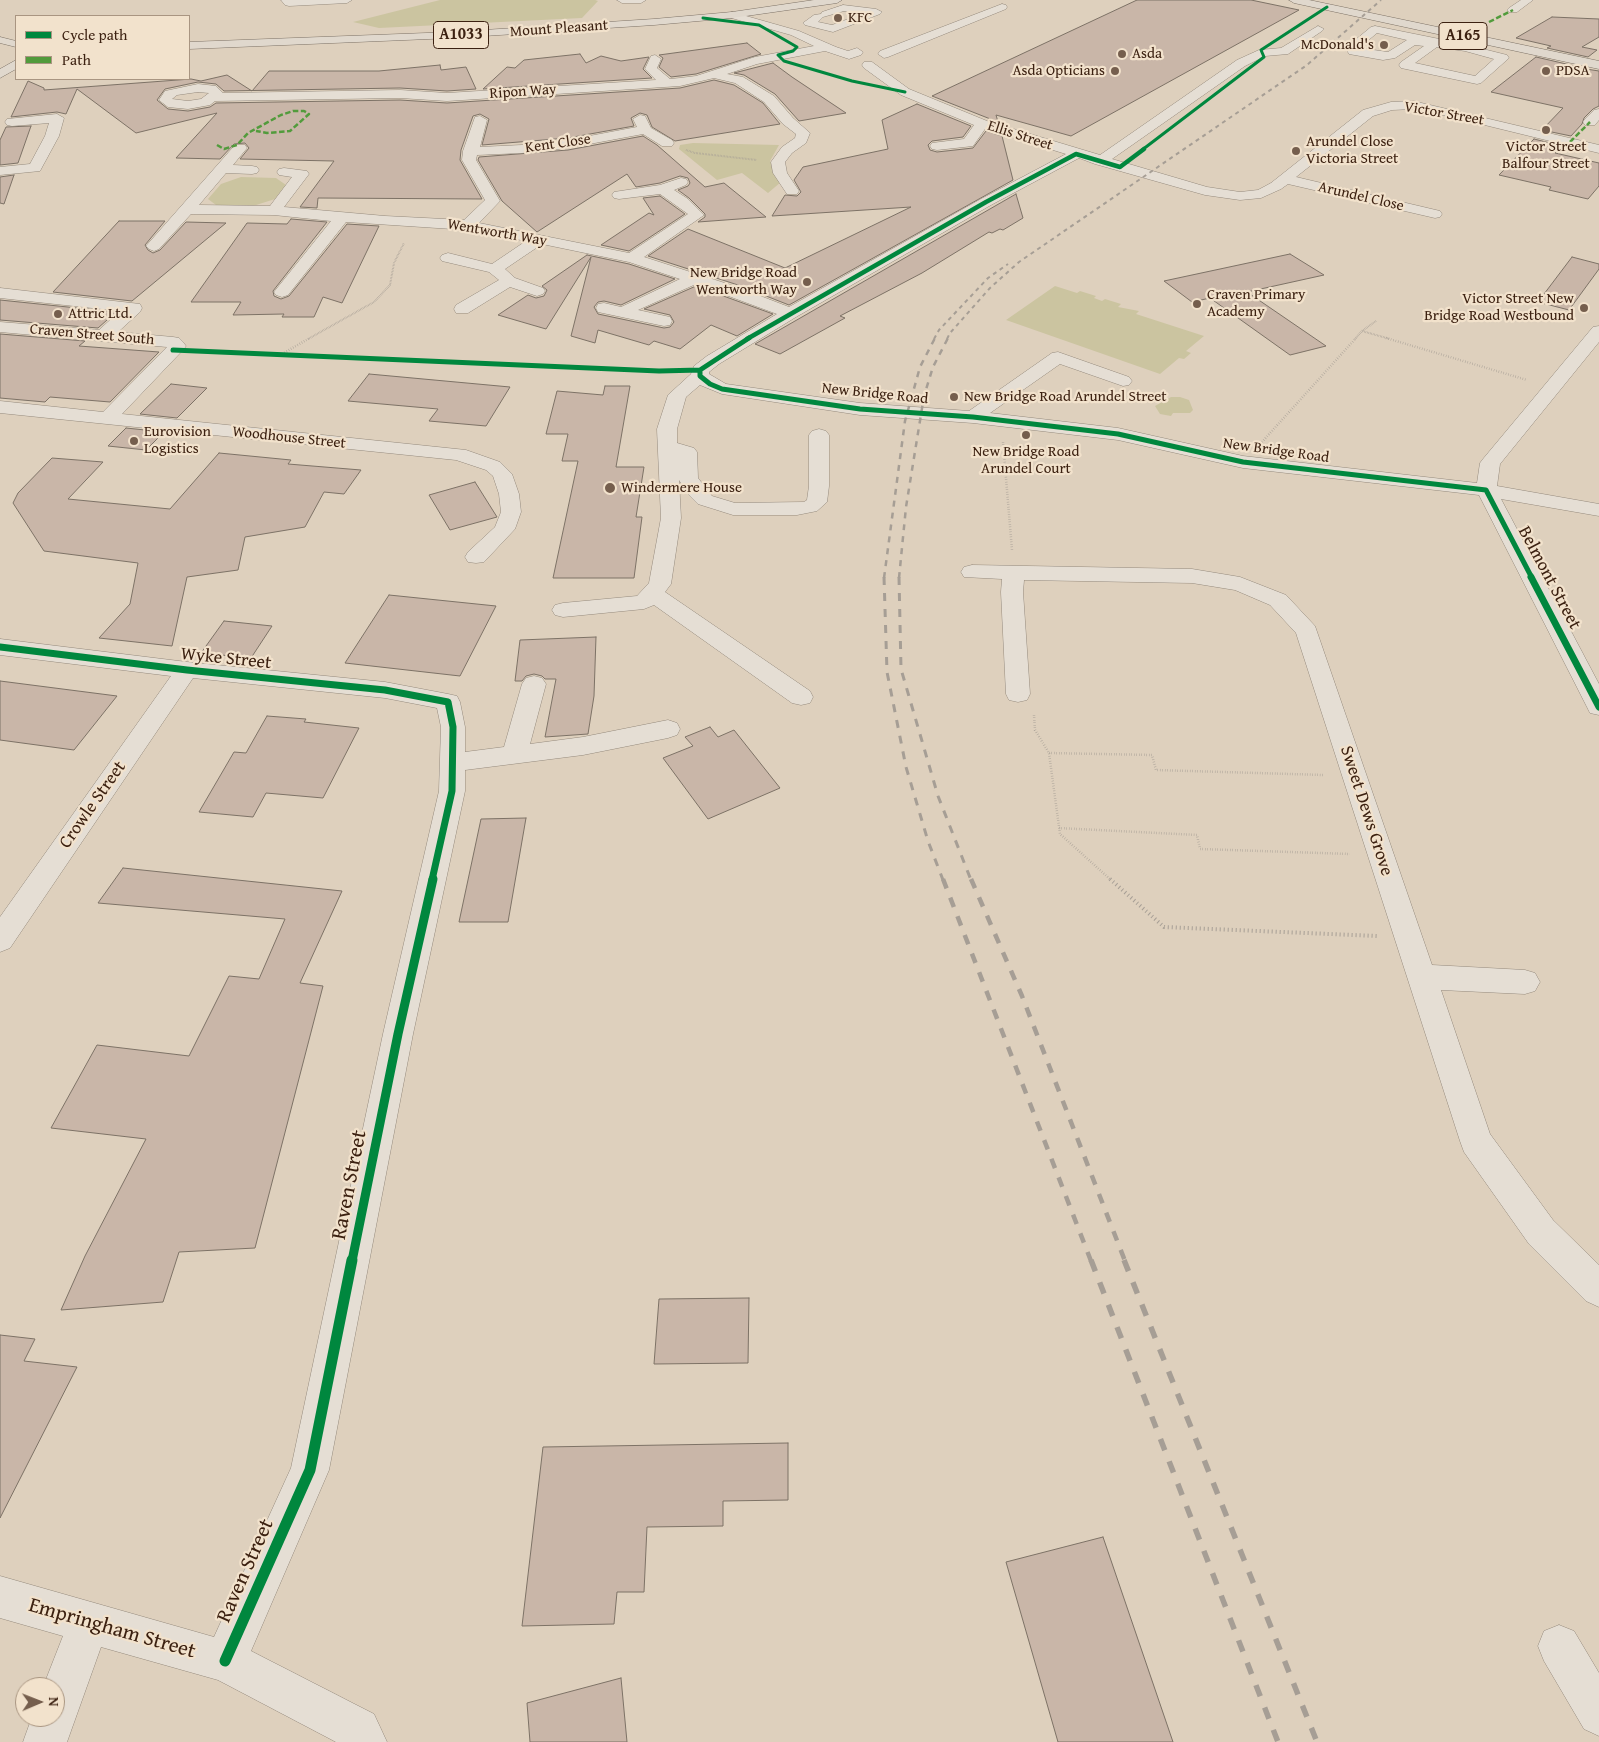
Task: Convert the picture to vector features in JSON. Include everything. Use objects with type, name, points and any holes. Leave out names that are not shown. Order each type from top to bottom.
[{"type":"highway","name":"Mount Pleasant","points":[[190,46],[461,35],[654,22],[732,15],[838,0]]},
{"type":"highway","name":"A165","points":[[1294,0],[1309,1],[1470,42],[1599,65]]},
{"type":"highway","points":[[0,40],[15,45]]},
{"type":"highway","points":[[0,74],[15,65]]},
{"type":"street","points":[[286,0],[289,3],[346,0]]},
{"type":"street","points":[[622,0],[641,0]]},
{"type":"street","points":[[1513,10],[1528,0]]},
{"type":"street","points":[[796,7],[781,15],[796,33]]},
{"type":"street","points":[[868,65],[1002,7]]},
{"type":"street","points":[[732,15],[796,33],[829,48],[886,57]]},
{"type":"street","points":[[1470,42],[1489,22]]},
{"type":"street","points":[[1100,161],[1241,63],[1262,54],[1284,51],[1318,29]]},
{"type":"street","points":[[1433,44],[1375,29],[1352,48],[1353,51],[1362,53],[1393,54],[1413,41],[1433,44],[1470,42],[1503,58],[1477,80],[1405,65],[1433,44]]},
{"type":"street","name":"Ripon Way","points":[[215,97],[400,94],[428,91],[447,97],[582,83],[667,83],[698,79],[755,61],[829,48]]},
{"type":"street","name":"Ellis Street","points":[[862,52],[848,58],[850,61],[868,65],[905,92],[982,124],[1076,154],[1205,191],[1240,196],[1261,194],[1286,179],[1304,164]]},
{"type":"street","points":[[881,75],[886,57]]},
{"type":"street","points":[[655,59],[651,69],[667,83]]},
{"type":"street","points":[[713,74],[739,80],[769,100],[788,121],[803,133],[801,140],[787,150],[778,162],[780,173],[792,191]]},
{"type":"street","points":[[301,96],[310,84],[335,83]]},
{"type":"street","points":[[419,108],[428,91]]},
{"type":"street","name":"Victor Street","points":[[1304,164],[1368,113],[1391,106],[1413,106],[1452,112],[1599,149]]},
{"type":"street","points":[[0,171],[35,168],[52,136],[57,118],[12,122]]},
{"type":"street","points":[[468,225],[493,200],[478,178],[469,160],[480,120]]},
{"type":"street","name":"Kent Close","points":[[470,151],[522,149],[568,144],[642,124],[667,143]]},
{"type":"street","points":[[937,146],[968,143],[982,124]]},
{"type":"street","points":[[154,246],[240,148]]},
{"type":"street","points":[[563,610],[644,602],[656,588],[671,518],[667,429],[677,395],[700,376],[700,370],[790,313],[986,202],[1076,154]]},
{"type":"street","points":[[223,169],[252,170]]},
{"type":"street","points":[[274,211],[302,174],[284,172]]},
{"type":"street","name":"Arundel Close","points":[[1286,179],[1435,214]]},
{"type":"street","points":[[619,195],[664,189],[685,181]]},
{"type":"street","points":[[632,258],[697,215],[664,189]]},
{"type":"street","name":"Wentworth Way","points":[[187,209],[274,211],[468,225],[632,258],[696,278],[790,313]]},
{"type":"street","points":[[282,292],[343,216]]},
{"type":"street","points":[[496,269],[538,240]]},
{"type":"street","points":[[448,258],[496,269],[509,281],[538,290]]},
{"type":"street","points":[[624,312],[631,307],[696,278]]},
{"type":"street","points":[[462,309],[509,281]]},
{"type":"street","points":[[0,294],[134,308],[103,336]]},
{"type":"street","points":[[604,308],[664,321]]},
{"type":"street","name":"Craven Street South","points":[[0,327],[173,342],[177,346],[108,418]]},
{"type":"street","points":[[1486,490],[1490,463],[1599,331]]},
{"type":"street","points":[[973,417],[1058,357],[1124,381]]},
{"type":"street","name":"New Bridge Road","points":[[700,376],[710,384],[722,389],[860,409],[973,417],[1001,422],[1118,434],[1243,462],[1486,490],[1599,510]]},
{"type":"street","name":"Woodhouse Street","points":[[0,407],[459,454],[493,466],[502,474],[509,494],[511,512],[505,529],[476,557]]},
{"type":"street","points":[[668,449],[681,449],[687,452],[688,478],[696,491],[706,500],[734,509],[797,509],[810,507],[817,502],[819,486],[819,435]]},
{"type":"street","name":"Belmont Street","points":[[1486,490],[1599,707]]},
{"type":"street","name":"Sweet Dews Grove","points":[[972,572],[1192,576],[1240,584],[1278,600],[1307,631],[1476,1141],[1541,1232],[1599,1289]]},
{"type":"street","points":[[1014,573],[1012,592],[1018,694]]},
{"type":"street","points":[[656,588],[801,697]]},
{"type":"street","name":"Wyke Street","points":[[0,648],[187,670],[385,690],[448,702]]},
{"type":"street","name":"Crowle Street","points":[[0,940],[187,670]]},
{"type":"street","points":[[515,755],[534,684]]},
{"type":"street","name":"Raven Street","points":[[225,1661],[310,1470],[398,1034],[452,791],[453,727],[448,702]]},
{"type":"street","points":[[453,763],[583,746],[668,730]]},
{"type":"street","points":[[1422,977],[1525,982]]},
{"type":"street","name":"Empringham Street","points":[[0,1597],[88,1624],[225,1661],[358,1730],[365,1742]]},
{"type":"street","points":[[65,1686],[88,1624]]},
{"type":"street","points":[[1559,1646],[1599,1714]]},
{"type":"street","points":[[45,1742],[50,1727]]},
{"type":"path","points":[[667,143],[695,153],[778,162]]},
{"type":"path","points":[[280,355],[374,302],[390,285],[394,263],[414,222]]},
{"type":"path","points":[[1243,462],[1362,330],[1376,321]]},
{"type":"path","points":[[1362,330],[1551,387]]},
{"type":"path","points":[[270,354],[300,356]]},
{"type":"path","points":[[1001,422],[1014,573]]},
{"type":"path","points":[[1018,694],[1032,696],[1035,730],[1049,753],[1060,834],[1164,927],[1409,938]]},
{"type":"path","points":[[1049,753],[1152,755],[1156,770],[1355,776]]},
{"type":"path","points":[[1059,828],[1196,835],[1200,849],[1381,855]]},
{"type":"shaded area","points":[[440,0],[598,1],[582,18],[379,28],[353,22]]},
{"type":"shaded area","points":[[693,143],[779,145],[770,161],[781,182],[768,193],[742,173],[717,180],[679,149],[680,145]]},
{"type":"shaded area","points":[[241,177],[276,178],[286,185],[275,199],[253,206],[216,205],[208,199],[221,184]]},
{"type":"shaded area","points":[[1055,286],[1077,293],[1080,291],[1096,296],[1094,298],[1102,301],[1105,299],[1121,304],[1118,307],[1139,311],[1136,314],[1204,336],[1186,351],[1191,353],[1184,359],[1179,358],[1160,374],[1006,320]]},
{"type":"shaded area","points":[[1171,397],[1189,400],[1193,410],[1190,413],[1173,413],[1171,416],[1160,414],[1155,406]]},
{"type":"building","name":"Asda","points":[[1137,0],[1251,0],[1299,10],[1071,136],[996,115],[998,122],[932,96]]},
{"type":"building","points":[[1552,17],[1599,19],[1599,37],[1582,47],[1597,50],[1588,57],[1547,48],[1551,46],[1516,38]]},
{"type":"building","points":[[747,43],[761,54],[696,74],[671,77],[659,67],[663,58],[659,55]]},
{"type":"building","points":[[580,54],[586,63],[601,56],[621,61],[649,57],[643,69],[652,78],[483,89],[507,67],[515,68],[524,60]]},
{"type":"building","points":[[1536,57],[1575,66],[1573,67],[1599,71],[1599,106],[1584,118],[1582,124],[1571,136],[1542,130],[1563,108],[1491,92]]},
{"type":"building","points":[[773,63],[846,113],[799,121],[775,94],[744,75],[734,73]]},
{"type":"building","points":[[440,65],[441,70],[466,67],[476,89],[447,91],[400,88],[252,91],[269,71],[379,71]]},
{"type":"building","points":[[227,75],[251,91],[224,91],[216,84],[198,82],[165,89],[157,100],[168,109],[188,111],[210,107],[216,103],[400,100],[447,103],[680,88],[714,80],[734,85],[763,103],[780,124],[675,141],[652,127],[647,115],[640,113],[631,118],[634,126],[568,138],[482,145],[489,119],[480,114],[473,116],[461,150],[460,160],[482,199],[318,198],[317,208],[300,207],[334,161],[240,159],[249,148],[245,143],[234,144],[220,159],[176,158],[217,113],[136,133],[77,89],[66,114],[57,112],[11,117],[28,81],[44,88],[44,90],[191,79],[201,81]]},
{"type":"building","points":[[917,104],[971,126],[963,137],[932,141],[928,145],[930,150],[937,152],[973,148],[986,131],[1002,136],[1013,180],[789,305],[738,285],[648,256],[688,229],[785,268],[911,207],[772,216],[785,195],[797,196],[801,192],[794,180],[803,167],[888,149],[882,120]]},
{"type":"building","points":[[31,126],[18,163],[0,165],[0,140],[6,127]]},
{"type":"building","points":[[643,136],[657,145],[705,187],[724,183],[766,217],[698,222],[705,217],[705,214],[678,190],[688,186],[690,183],[688,178],[680,176],[660,183],[636,187],[627,174],[537,232],[502,201],[478,160],[479,157],[568,150]]},
{"type":"building","points":[[1534,139],[1562,146],[1555,153],[1599,163],[1599,186],[1588,199],[1549,190],[1551,187],[1499,175]]},
{"type":"building","points":[[14,175],[4,204],[0,203],[0,177]]},
{"type":"building","points":[[1016,194],[1023,218],[1003,230],[989,232],[922,273],[840,316],[845,318],[780,354],[755,344]]},
{"type":"building","points":[[660,196],[685,214],[629,251],[601,245],[649,213],[654,215],[643,198]]},
{"type":"building","points":[[291,219],[327,222],[273,291],[274,296],[281,299],[289,296],[347,224],[379,226],[342,303],[323,297],[314,317],[282,317],[284,314],[233,315],[241,302],[191,302],[247,223],[287,224]]},
{"type":"building","points":[[119,221],[165,221],[145,245],[153,253],[160,250],[186,222],[226,223],[132,301],[53,292]]},
{"type":"building","points":[[1290,254],[1324,275],[1247,292],[1326,346],[1290,355],[1210,298],[1192,302],[1164,281]]},
{"type":"building","points":[[587,255],[629,264],[675,279],[621,305],[604,301],[598,302],[594,307],[598,314],[664,328],[670,327],[674,322],[670,315],[644,309],[696,286],[773,314],[737,336],[711,325],[680,349],[654,341],[649,345],[598,330],[595,343],[571,336],[591,257],[546,329],[498,315],[528,295],[536,298],[544,296],[547,290],[542,286]]},
{"type":"building","points":[[1572,257],[1599,264],[1599,269],[1569,310],[1538,302]]},
{"type":"building","name":"Attric Ltd.","points":[[0,300],[116,312],[98,328],[0,320]]},
{"type":"building","points":[[0,334],[85,341],[79,346],[159,352],[110,402],[50,397],[45,402],[0,398]]},
{"type":"building","points":[[369,374],[510,387],[486,426],[429,421],[438,409],[348,401]]},
{"type":"building","points":[[171,384],[207,388],[177,418],[140,414]]},
{"type":"building","name":"Windermere House","points":[[605,386],[630,386],[616,467],[644,467],[636,517],[642,517],[634,578],[553,578],[578,461],[562,461],[568,434],[546,434],[557,391],[603,395]]},
{"type":"building","name":"Eurovision Logistics","points":[[126,428],[164,432],[146,450],[108,446]]},
{"type":"building","points":[[219,453],[291,460],[288,464],[361,470],[344,494],[324,492],[305,527],[245,537],[238,570],[187,577],[172,646],[99,638],[130,604],[138,563],[44,551],[13,503],[18,493],[52,458],[103,462],[68,499],[170,509]]},
{"type":"building","points":[[475,482],[497,517],[450,530],[429,495]]},
{"type":"building","points":[[389,595],[496,606],[460,676],[345,663]]},
{"type":"building","points":[[224,621],[272,626],[251,658],[201,653]]},
{"type":"building","points":[[596,637],[594,696],[588,734],[545,737],[556,679],[545,679],[534,674],[526,676],[522,681],[515,681],[520,640]]},
{"type":"building","points":[[0,681],[117,696],[74,750],[0,740]]},
{"type":"building","points":[[267,716],[306,719],[304,722],[359,728],[323,798],[266,793],[253,817],[199,812],[234,752],[246,753]]},
{"type":"building","points":[[710,727],[718,737],[734,730],[780,788],[708,819],[663,758],[693,746],[685,737]]},
{"type":"building","points":[[526,818],[508,922],[459,922],[481,819]]},
{"type":"building","points":[[123,868],[342,891],[300,983],[323,986],[255,1248],[179,1252],[163,1302],[61,1310],[85,1256],[146,1139],[51,1128],[97,1045],[189,1056],[229,976],[259,979],[285,919],[98,903]]},
{"type":"building","points":[[749,1298],[748,1363],[654,1364],[659,1299]]},
{"type":"building","points":[[0,1335],[35,1339],[24,1361],[77,1367],[0,1518]]},
{"type":"building","points":[[788,1443],[788,1500],[723,1501],[723,1526],[647,1527],[644,1592],[617,1592],[614,1624],[522,1626],[543,1447]]},
{"type":"building","points":[[1103,1537],[1173,1742],[1058,1742],[1006,1562]]},
{"type":"building","points":[[621,1678],[627,1742],[530,1742],[527,1703]]},
{"type":"railway","points":[[947,339],[950,333],[990,288],[1019,262],[1307,65],[1381,0]]},
{"type":"railway","points":[[934,339],[939,330],[988,278],[1008,264]]},
{"type":"railway","points":[[884,578],[905,421],[920,367],[935,338]]},
{"type":"railway","points":[[899,578],[906,507],[924,396],[933,367],[948,338]]},
{"type":"railway","points":[[884,578],[887,672],[906,767],[928,841],[943,880]]},
{"type":"railway","points":[[899,578],[901,669],[938,796],[971,880]]},
{"type":"railway","points":[[943,879],[1091,1261]]},
{"type":"railway","points":[[971,879],[1022,996],[1125,1261]]},
{"type":"railway","points":[[1091,1260],[1278,1742]]},
{"type":"railway","points":[[1124,1260],[1317,1742]]},
{"type":"marked path","points":[[1489,22],[1513,10]]},
{"type":"marked path","points":[[217,145],[224,149],[237,145],[248,133],[281,115],[293,111],[304,111],[309,114],[290,131],[267,133],[256,131]]},
{"type":"marked path","points":[[1570,142],[1590,122]]},
{"type":"cycle path","points":[[1327,7],[1261,50],[1264,57],[1120,167],[1076,154],[986,202],[790,313],[713,360],[700,370],[700,376],[710,384],[722,389],[860,409],[973,417],[1118,434],[1243,462],[1486,490],[1599,707]]},
{"type":"cycle path","points":[[703,18],[759,25],[797,47],[793,51],[778,55],[784,61],[852,81],[905,92]]},
{"type":"cycle path","points":[[173,350],[659,371],[700,370]]},
{"type":"cycle path","points":[[0,647],[187,670],[385,690],[448,702],[453,727],[452,791],[398,1034],[310,1470],[225,1661]]},
{"type":"place","name":"KFC","points":[[838,18]]},
{"type":"place","name":"McDonald's","points":[[1384,45]]},
{"type":"place","name":"Asda","points":[[1122,54]]},
{"type":"place","name":"Asda Opticians","points":[[1115,71]]},
{"type":"place","name":"PDSA","points":[[1546,71]]},
{"type":"place","name":"Victor Street Balfour Street","points":[[1546,130]]},
{"type":"place","name":"Arundel Close Victoria Street","points":[[1296,151]]},
{"type":"place","name":"New Bridge Road Wentworth Way","points":[[807,282]]},
{"type":"place","name":"Craven Primary Academy","points":[[1197,304]]},
{"type":"place","name":"Victor Street New Bridge Road Westbound","points":[[1584,308]]},
{"type":"place","name":"Attric Ltd.","points":[[58,314]]},
{"type":"place","name":"New Bridge Road Arundel Street","points":[[954,397]]},
{"type":"place","name":"New Bridge Road Arundel Court","points":[[1026,435]]},
{"type":"place","name":"Eurovision Logistics","points":[[134,441]]},
{"type":"place","name":"Windermere House","points":[[610,488]]}]
